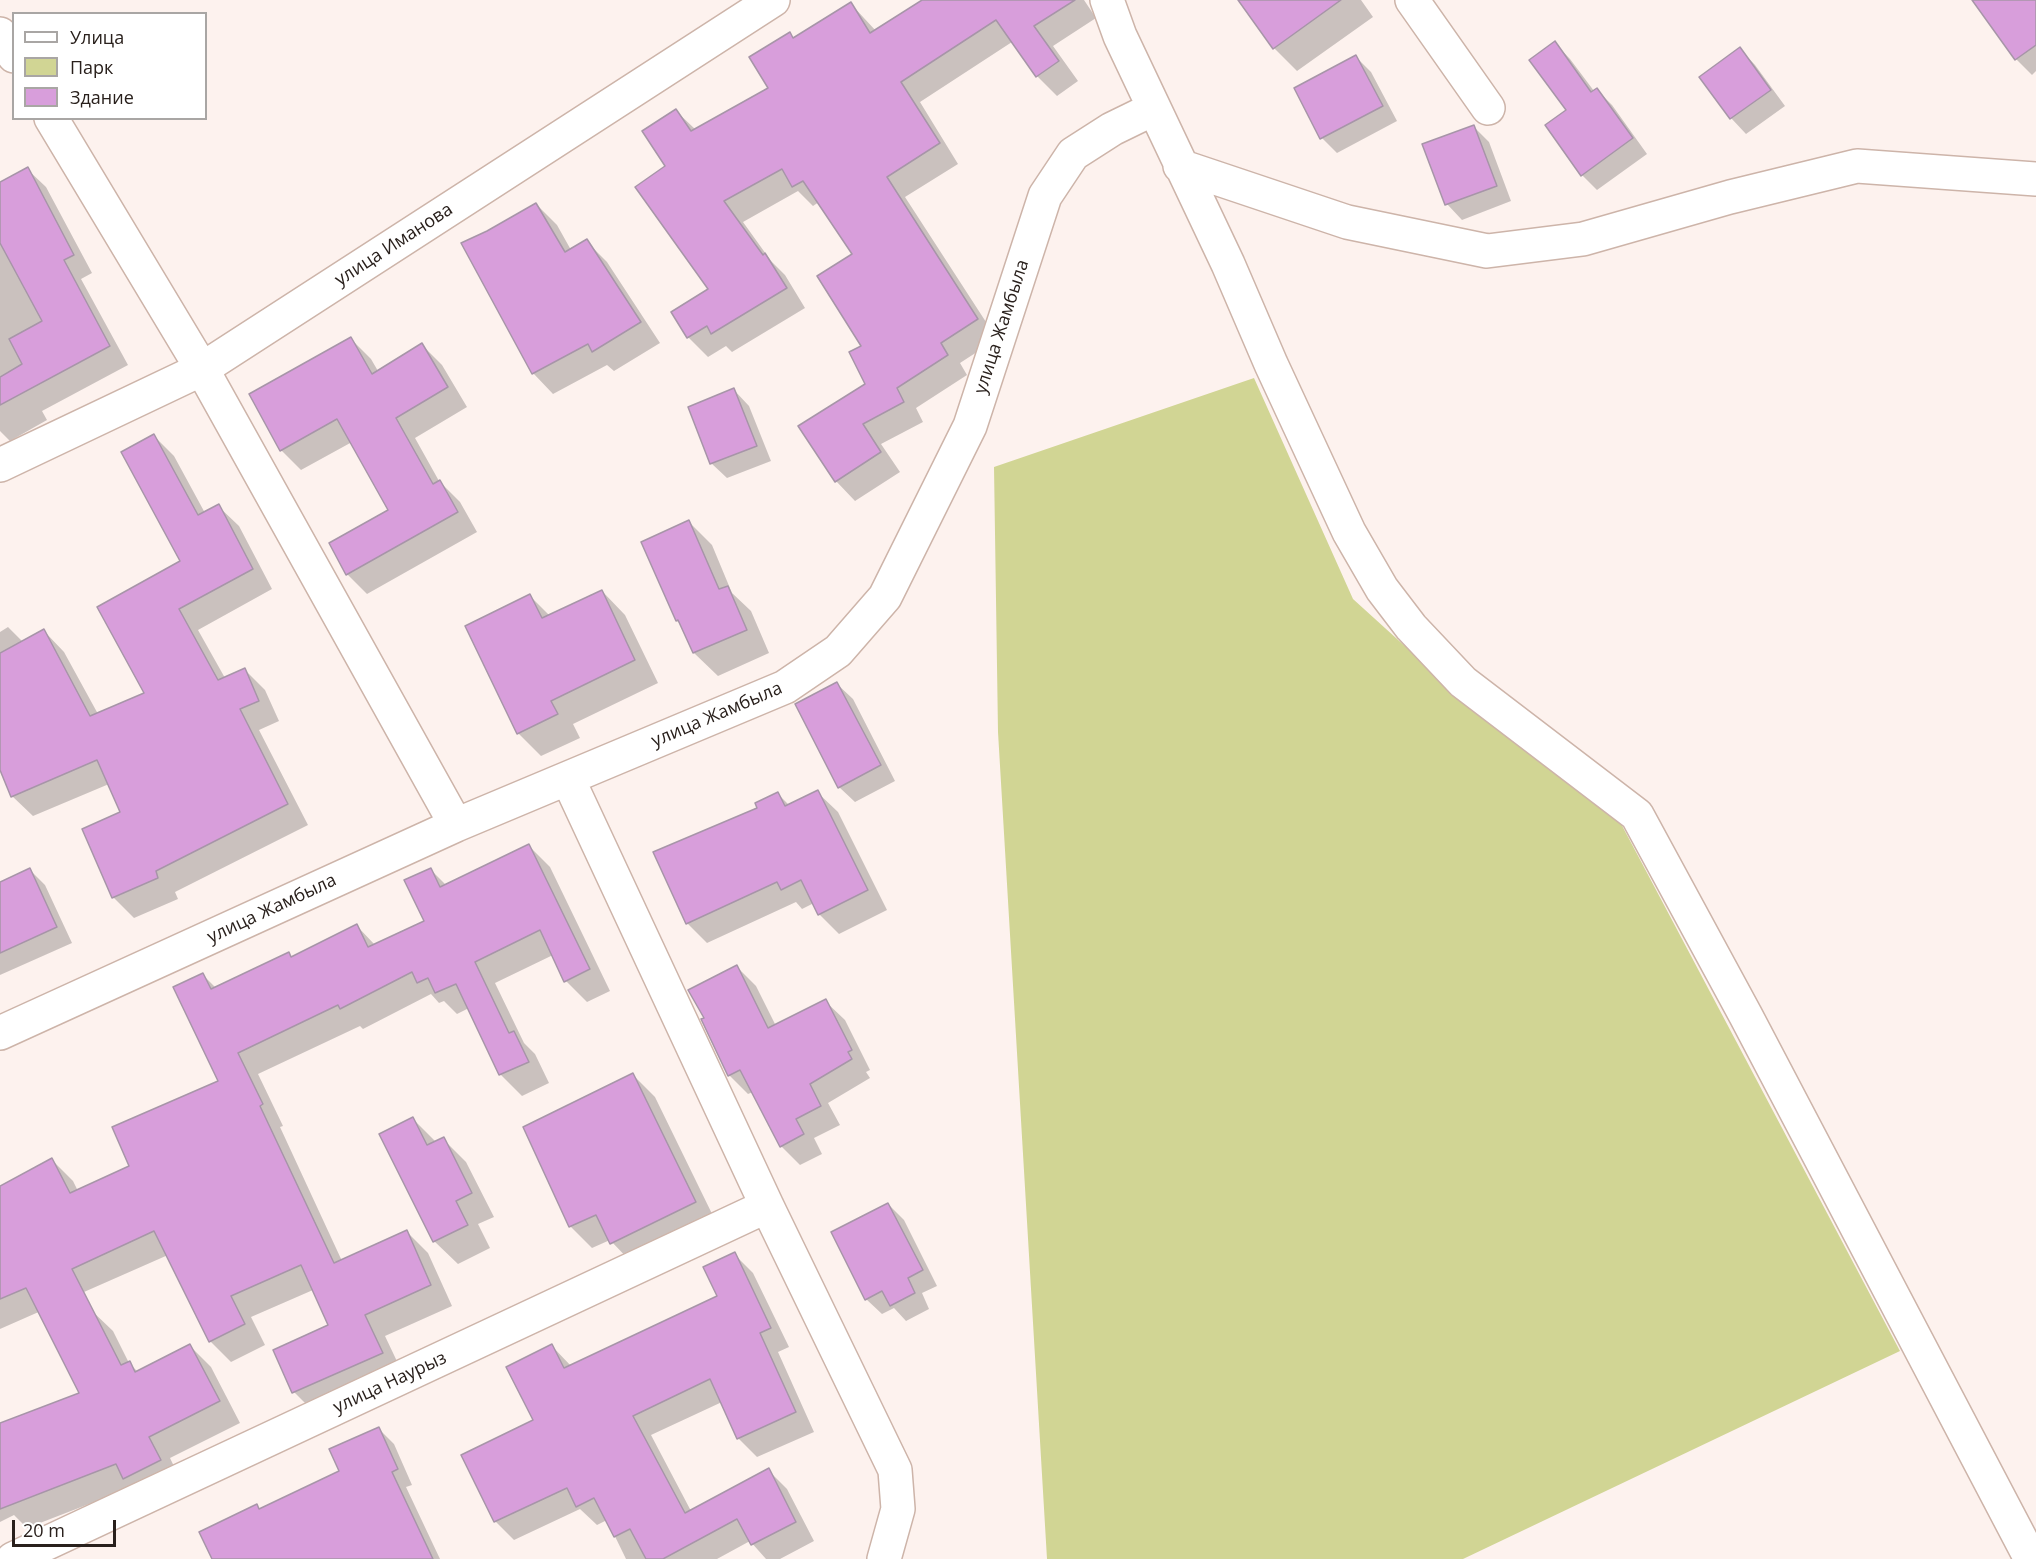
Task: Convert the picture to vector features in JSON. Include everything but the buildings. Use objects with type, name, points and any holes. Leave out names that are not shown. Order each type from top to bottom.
[{"type":"street","name":"улица Иманова","points":[[0,465],[202,369],[773,0]]},
{"type":"street","points":[[1107,0],[1153,109],[1349,532],[1382,589],[1411,627],[1463,681],[1637,815],[1746,1016],[2031,1559]]},
{"type":"street","points":[[1412,0],[1488,108]]},
{"type":"street","points":[[0,34],[12,54]]},
{"type":"street","name":"улица Жамбыла","points":[[0,1033],[456,825],[784,687],[838,651],[885,597],[970,426],[1045,196],[1073,154],[1112,129],[1153,109]]},
{"type":"street","points":[[52,120],[202,369],[456,825]]},
{"type":"street","points":[[1180,166],[1347,222],[1487,251],[1584,239],[1730,197],[1857,166],[2036,180]]},
{"type":"street","points":[[568,779],[768,1206],[895,1470],[898,1509],[884,1559]]},
{"type":"street","name":"улица Наурыз","points":[[13,1559],[768,1206]]},
{"type":"green space","points":[[1254,378],[1353,599],[1407,648],[1618,818],[1900,1351],[1463,1559],[1047,1559],[998,732],[994,467]]}]
